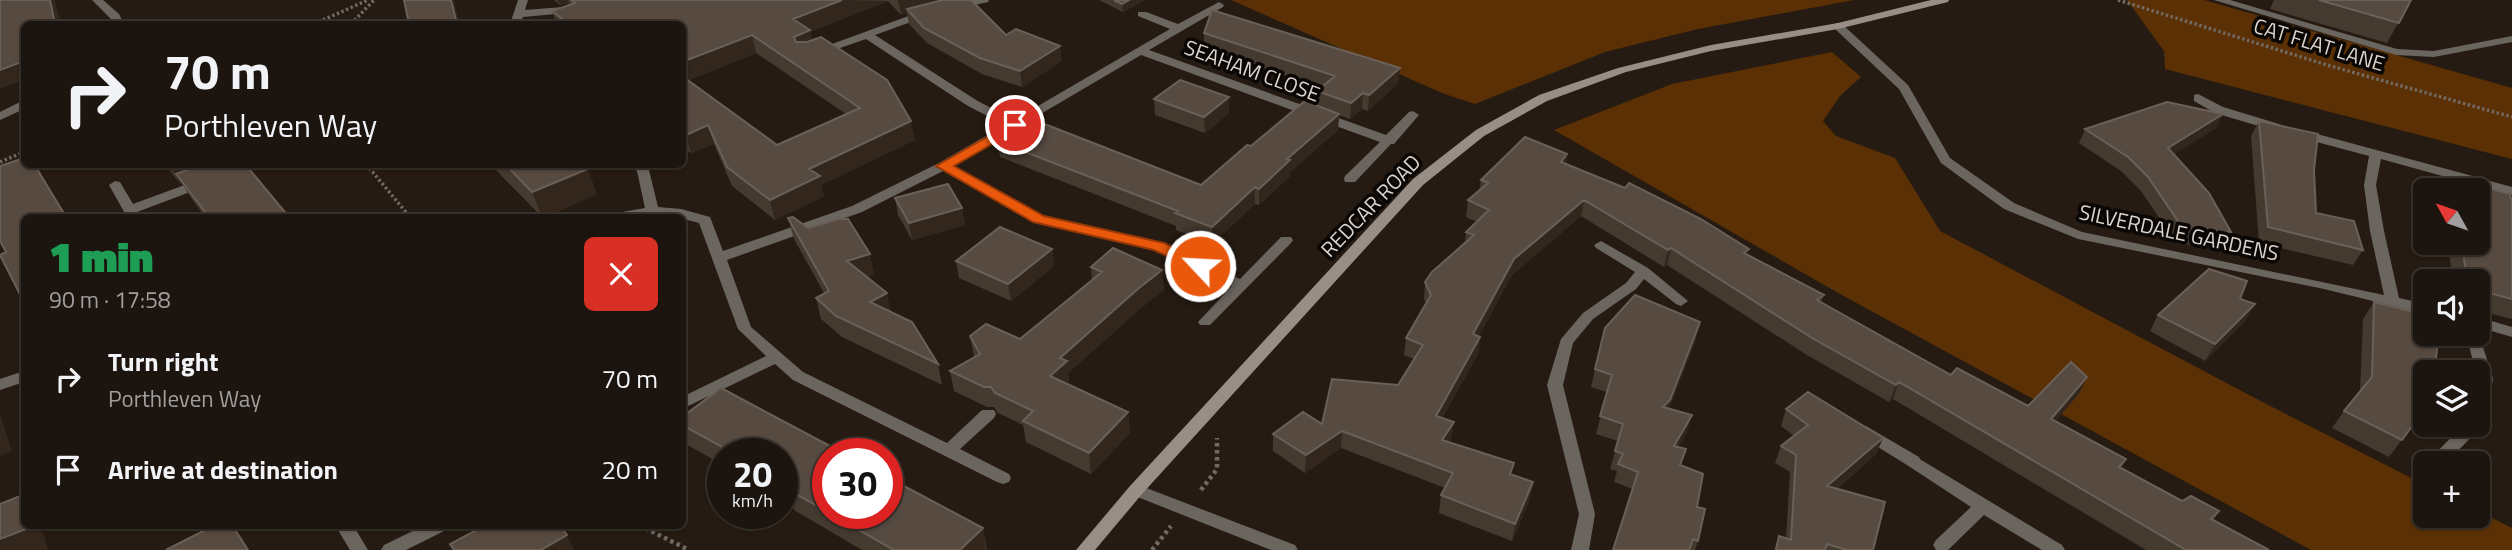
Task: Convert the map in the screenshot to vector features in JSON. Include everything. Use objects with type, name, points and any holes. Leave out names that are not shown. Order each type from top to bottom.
[{"type":"street","points":[[97,0],[118,21]]},
{"type":"street","points":[[523,0],[516,19],[576,9],[609,0]]},
{"type":"street","points":[[806,57],[915,16],[984,0]]},
{"type":"street","name":"REDCAR ROAD","points":[[1085,550],[1136,490],[1418,182],[1480,133],[1543,98],[1622,70],[1712,48],[1838,26],[1944,0]]},
{"type":"street","points":[[2219,0],[2396,52],[2434,54],[2512,39]]},
{"type":"street","points":[[721,257],[858,209],[943,166],[1219,5]]},
{"type":"street","points":[[1142,14],[1177,28]]},
{"type":"street","name":"SILVERDALE GARDENS","points":[[1838,26],[1905,88],[1945,160],[2009,206],[2078,235],[2413,306]]},
{"type":"street","points":[[867,35],[972,103],[1015,125]]},
{"type":"street","name":"SEAHAM CLOSE","points":[[1140,51],[1390,141]]},
{"type":"street","points":[[2198,98],[2236,116],[2512,191]]},
{"type":"street","points":[[0,116],[21,106]]},
{"type":"street","points":[[1350,179],[1413,116]]},
{"type":"street","points":[[2376,155],[2370,185],[2376,231],[2393,302]]},
{"type":"street","points":[[943,166],[1039,219],[1158,247],[1240,284]]},
{"type":"street","points":[[641,168],[652,208]]},
{"type":"street","points":[[115,184],[132,213],[201,183]]},
{"type":"street","points":[[628,214],[652,208],[677,211],[705,219],[745,329],[798,376],[1003,478]]},
{"type":"street","points":[[1205,322],[1286,240]]},
{"type":"street","points":[[1601,245],[1643,271],[1681,301]]},
{"type":"street","points":[[1580,550],[1587,514],[1555,385],[1566,342],[1588,316],[1631,286],[1643,271]]},
{"type":"street","points":[[2490,326],[2512,332]]},
{"type":"street","points":[[686,402],[778,357]]},
{"type":"street","points":[[0,385],[21,377]]},
{"type":"street","points":[[948,451],[988,414]]},
{"type":"street","points":[[1853,424],[2056,550]]},
{"type":"street","points":[[2448,451],[2461,437]]},
{"type":"street","points":[[1136,490],[1289,550]]},
{"type":"street","points":[[1939,547],[1983,506]]},
{"type":"street","points":[[346,529],[359,550]]},
{"type":"street","points":[[390,550],[432,529]]},
{"type":"path","points":[[321,21],[368,0]]},
{"type":"path","points":[[354,21],[374,0]]},
{"type":"path","name":"CAT FLAT LANE","points":[[2118,0],[2326,65],[2512,117]]},
{"type":"path","points":[[0,162],[21,153]]},
{"type":"path","points":[[369,168],[408,214]]},
{"type":"path","points":[[1152,550],[1217,469],[1216,402]]},
{"type":"path","points":[[647,529],[689,550]]},
{"type":"shaded area","points":[[1231,0],[1854,0],[1698,29],[1605,52],[1475,104],[1442,93]]},
{"type":"shaded area","points":[[2127,0],[2204,0],[2512,88],[2512,159],[2165,69],[2164,51]]},
{"type":"shaded area","points":[[1832,52],[1861,77],[1840,96],[1823,121],[1836,136],[1895,158],[1940,231],[2413,479],[2413,528],[2490,528],[2490,517],[2512,528],[2512,550],[2311,550],[1840,294],[1554,130],[1672,84]]},
{"type":"building","points":[[0,0],[50,0],[54,21],[21,21],[21,62],[0,70]]},
{"type":"building","points":[[404,0],[451,0],[456,21],[408,21]]},
{"type":"building","points":[[571,0],[842,0],[793,19],[810,30],[794,37],[796,42],[807,42],[821,37],[887,80],[911,121],[809,169],[820,176],[770,200],[727,167],[708,125],[686,135],[686,79],[777,145],[860,108],[752,35],[686,60],[686,21],[565,21],[552,11],[575,3]]},
{"type":"building","points":[[943,0],[971,0],[1006,35],[1016,29],[1060,46],[1020,71],[980,58],[924,28],[907,9]]},
{"type":"building","points":[[2319,0],[2411,0],[2399,23]]},
{"type":"building","points":[[1212,10],[1400,68],[1369,95],[1363,93],[1351,103],[1317,91],[1335,76],[1204,33]]},
{"type":"building","points":[[1180,80],[1229,97],[1204,117],[1154,99]]},
{"type":"building","points":[[1305,101],[1339,114],[1287,159],[1290,160],[1259,189],[1255,187],[1212,227],[1175,213],[1178,211],[997,141],[1029,118],[1201,185],[1247,145],[1251,146]]},
{"type":"building","points":[[2167,102],[2223,114],[2168,148],[2209,193],[2231,232],[2184,230],[2148,177],[2128,157],[2085,129]]},
{"type":"building","points":[[2259,121],[2318,134],[2314,170],[2316,213],[2354,221],[2363,250],[2268,227]]},
{"type":"building","points":[[1525,137],[1567,154],[1561,162],[1625,188],[1629,183],[1701,219],[1749,249],[1744,253],[1824,295],[1817,300],[1951,375],[1957,368],[2028,406],[2071,362],[2087,377],[2051,419],[2126,459],[2119,467],[2182,501],[2191,496],[2219,511],[2211,519],[2269,550],[2186,550],[1899,382],[1896,385],[1812,338],[1671,248],[1668,250],[1584,200],[1514,259],[1473,334],[1480,337],[1436,416],[1454,422],[1442,440],[1514,463],[1510,474],[1533,482],[1515,524],[1441,495],[1453,473],[1342,431],[1306,455],[1273,434],[1303,412],[1322,424],[1332,379],[1398,385],[1423,345],[1406,338],[1431,295],[1425,282],[1432,272],[1474,235],[1466,232],[1489,210],[1468,200],[1488,183],[1481,180]]},
{"type":"building","points":[[21,159],[21,168],[36,168],[64,214],[21,214],[21,296],[0,255],[6,252],[0,241],[0,166]]},
{"type":"building","points":[[192,168],[248,168],[287,214],[207,214],[176,174]]},
{"type":"building","points":[[509,168],[588,169],[532,192]]},
{"type":"building","points":[[948,184],[962,208],[909,223],[895,198]]},
{"type":"building","points":[[2490,189],[2510,194],[2512,299],[2490,293],[2490,269],[2465,269],[2464,256],[2490,256]]},
{"type":"building","points":[[793,217],[808,228],[848,219],[870,254],[847,261],[887,293],[870,302],[912,322],[938,364],[836,316],[816,298],[829,291],[788,218]]},
{"type":"building","points":[[1000,227],[1052,249],[1008,284],[956,261]]},
{"type":"building","points":[[1113,248],[1162,270],[1060,358],[1067,361],[1050,376],[1128,412],[1089,453],[1023,421],[1033,411],[995,393],[991,387],[984,387],[950,371],[980,354],[970,336],[986,324],[1020,339],[1102,272],[1091,267]]},
{"type":"building","points":[[2209,269],[2247,281],[2240,299],[2255,304],[2215,344],[2158,315]]},
{"type":"building","points":[[1635,295],[1700,322],[1670,400],[1663,407],[1692,415],[1674,446],[1686,449],[1680,465],[1703,474],[1697,507],[1705,509],[1698,541],[1693,539],[1689,550],[1613,550],[1638,472],[1618,464],[1623,454],[1615,451],[1623,424],[1600,416],[1612,375],[1595,369],[1605,328]]},
{"type":"building","points":[[2374,302],[2413,312],[2413,346],[2437,346],[2436,360],[2413,360],[2413,425],[2402,440],[2344,411],[2372,377]]},
{"type":"building","points":[[721,388],[815,438],[812,438],[812,503],[798,495],[798,438],[707,439],[686,427],[686,414]]},
{"type":"building","points":[[1808,392],[1883,438],[1827,486],[1885,502],[1873,550],[1847,550],[1827,544],[1825,550],[1776,550],[1779,536],[1791,540],[1796,455],[1781,446],[1808,425],[1786,409]]},
{"type":"building","points":[[903,486],[983,528],[960,550],[894,550],[857,529],[903,529]]},
{"type":"building","points":[[20,496],[21,529],[26,529],[0,539],[0,504]]},
{"type":"building","points":[[207,529],[235,529],[248,550],[166,550]]},
{"type":"building","points":[[478,529],[563,529],[567,535],[541,550],[454,550],[450,544]]},
{"type":"route","points":[[1015,125],[943,166],[1039,219],[1158,247],[1200,266]]}]
